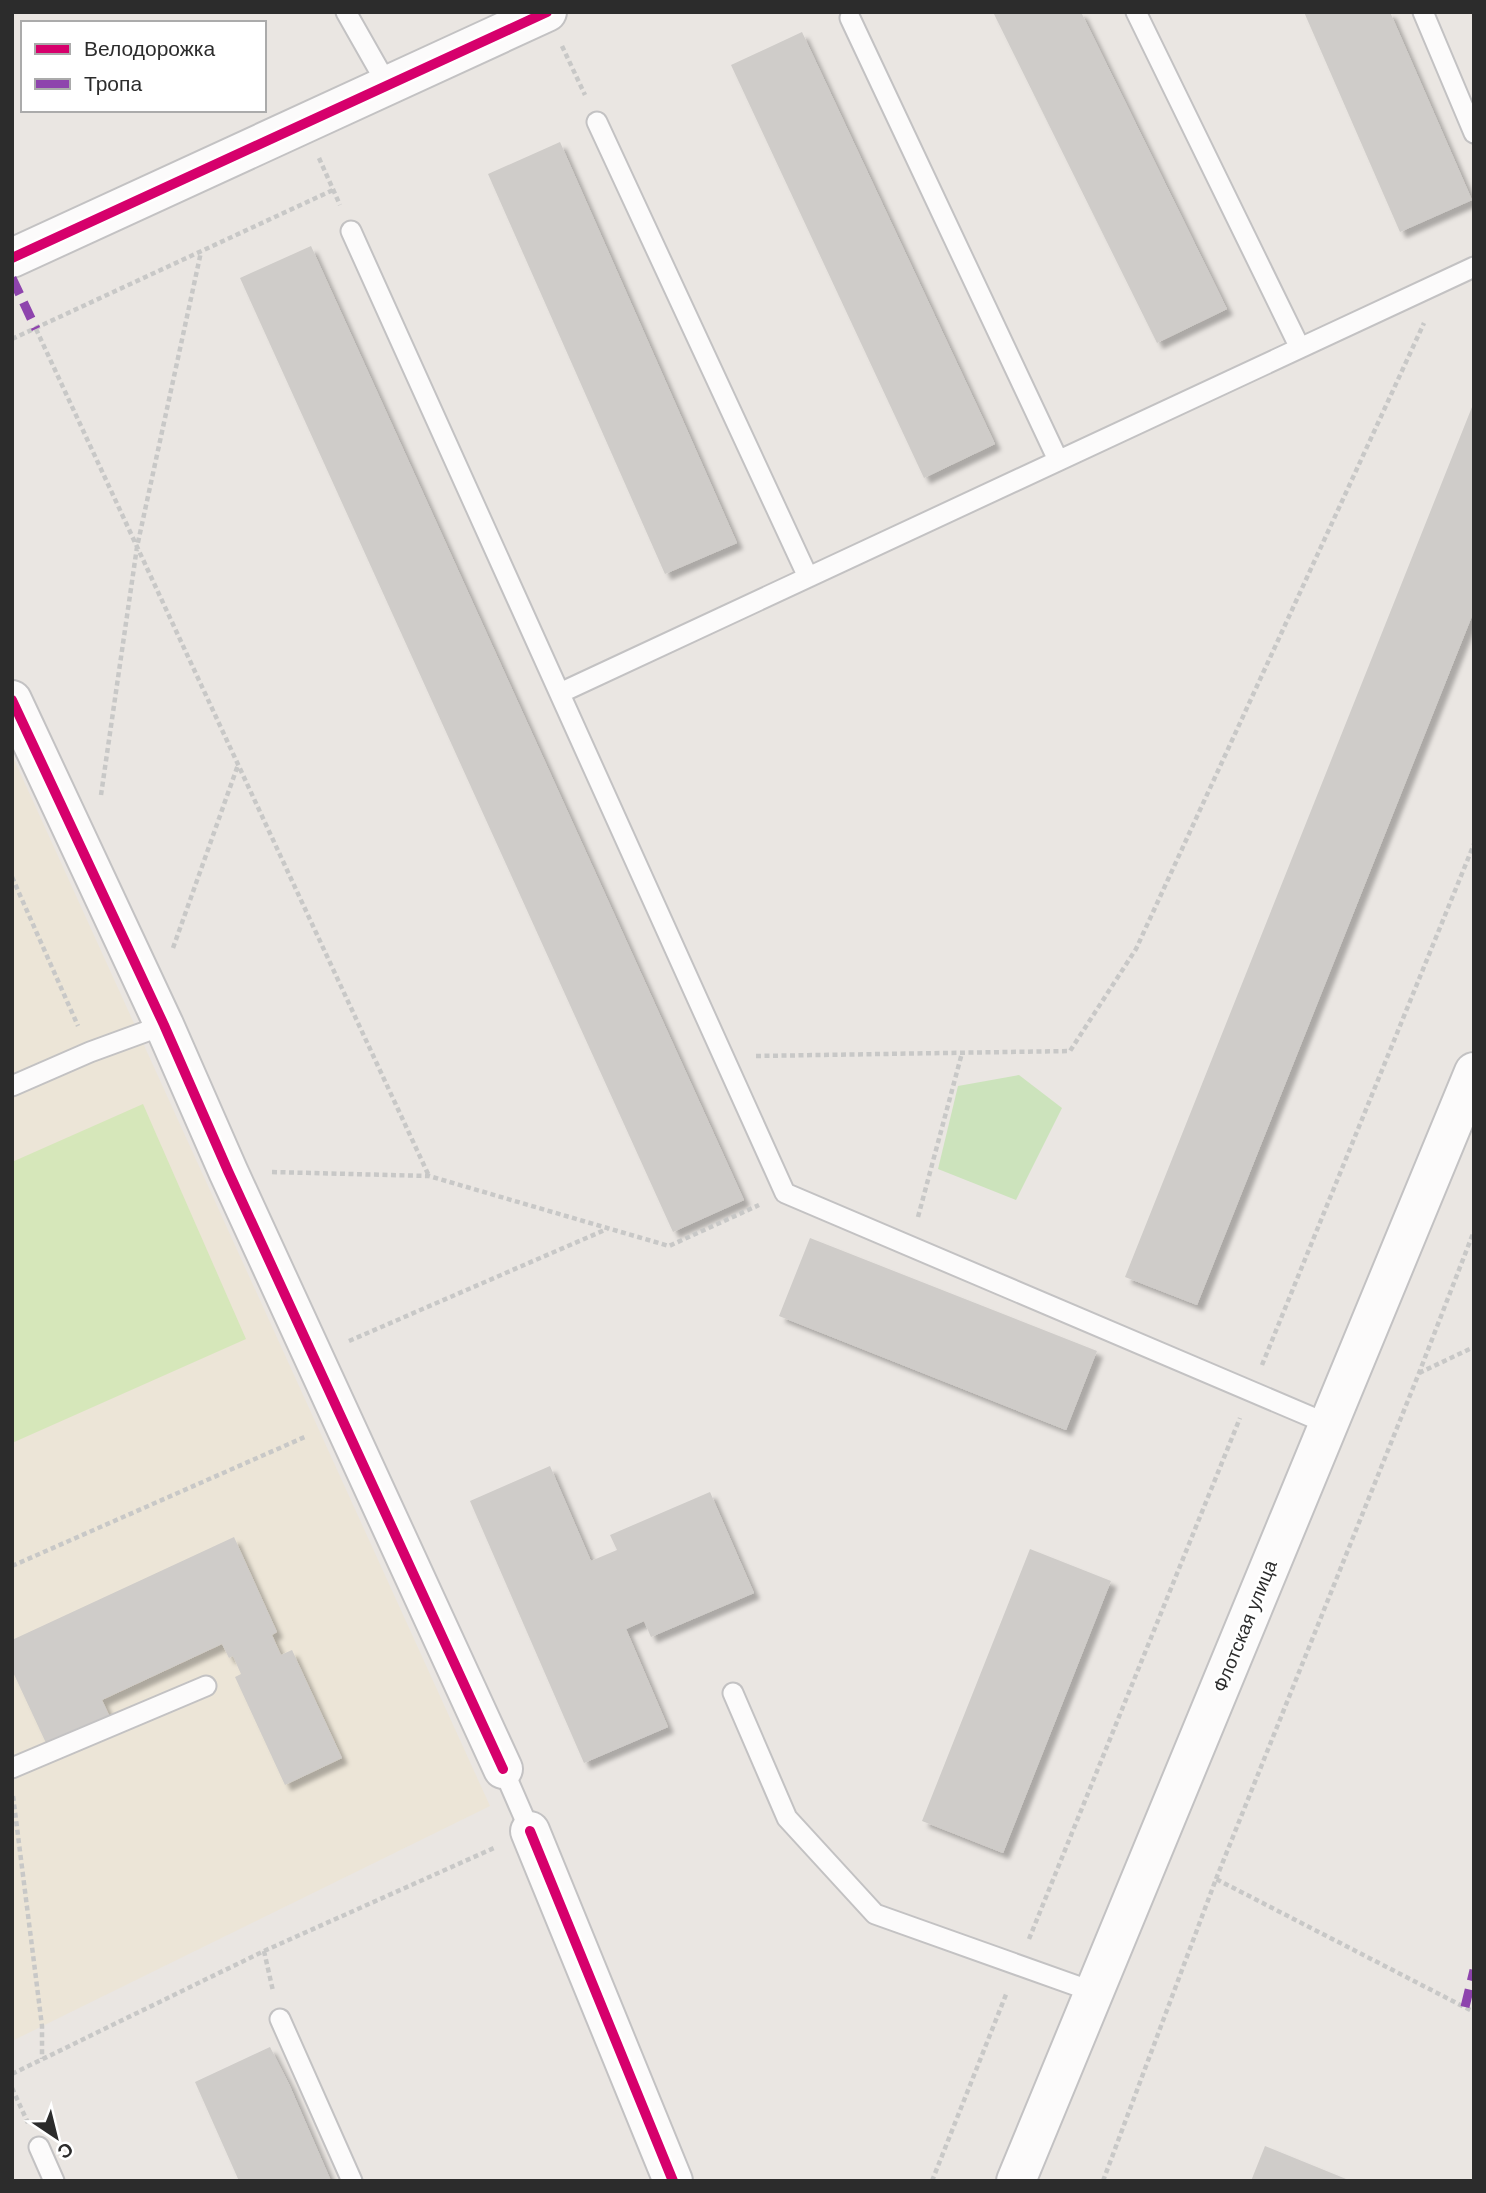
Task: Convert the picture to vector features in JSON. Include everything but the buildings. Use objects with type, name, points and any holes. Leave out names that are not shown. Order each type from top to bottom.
[{"type":"street","points":[[12,258],[388,86],[553,25]]},
{"type":"street","points":[[12,700],[159,1015],[502,1769]]},
{"type":"street","name":"Флотская улица","points":[[1016,2181],[1474,1072]]},
{"type":"street","points":[[530,1832],[673,2181]]},
{"type":"lane","points":[[346,12],[388,86]]},
{"type":"lane","points":[[1136,12],[1300,348]]},
{"type":"lane","points":[[1423,12],[1474,133]]},
{"type":"lane","points":[[850,18],[1058,460]]},
{"type":"lane","points":[[597,122],[808,577]]},
{"type":"lane","points":[[351,231],[785,1193],[1328,1424]]},
{"type":"lane","points":[[560,693],[1474,267]]},
{"type":"lane","points":[[12,1086],[90,1052],[159,1015]]},
{"type":"lane","points":[[12,1768],[206,1686]]},
{"type":"lane","points":[[733,1693],[787,1818],[875,1914],[1094,1992]]},
{"type":"lane","points":[[502,1769],[530,1832]]},
{"type":"lane","points":[[280,2018],[352,2181]]},
{"type":"lane","points":[[39,2147],[54,2181]]},
{"type":"path","points":[[553,25],[597,122]]},
{"type":"path","points":[[314,146],[351,231]]},
{"type":"path","points":[[12,339],[333,190]]},
{"type":"path","points":[[100,803],[137,547],[201,252]]},
{"type":"path","points":[[724,1056],[1070,1051],[1136,949],[1444,281]]},
{"type":"path","points":[[36,329],[429,1176]]},
{"type":"path","points":[[159,1015],[238,764]]},
{"type":"path","points":[[932,2181],[1474,844]]},
{"type":"path","points":[[12,877],[90,1052]]},
{"type":"path","points":[[911,1247],[962,1053]]},
{"type":"path","points":[[229,1171],[429,1176],[669,1246],[785,1193]]},
{"type":"path","points":[[313,1356],[608,1228]]},
{"type":"path","points":[[1103,2181],[1216,1879],[1474,1231]]},
{"type":"path","points":[[1419,1373],[1474,1347]]},
{"type":"path","points":[[12,1566],[342,1420]]},
{"type":"path","points":[[12,1788],[42,2026],[42,2059]]},
{"type":"path","points":[[12,2074],[264,1951],[530,1832]]},
{"type":"path","points":[[1216,1879],[1474,2011]]},
{"type":"path","points":[[264,1951],[280,2018]]},
{"type":"shaded area","points":[[12,755],[490,1806],[12,2041]]},
{"type":"green space","points":[[1019,1075],[1062,1108],[1016,1200],[938,1169],[958,1086]]},
{"type":"green space","points":[[143,1104],[246,1339],[12,1443],[12,1162]]},
{"type":"marked path","points":[[12,278],[36,329]]},
{"type":"marked path","points":[[1465,2007],[1474,1970]]},
{"type":"cycle path","points":[[12,258],[547,12]]},
{"type":"cycle path","points":[[12,700],[164,1025],[228,1171],[503,1769]]},
{"type":"cycle path","points":[[530,1831],[673,2181]]}]
